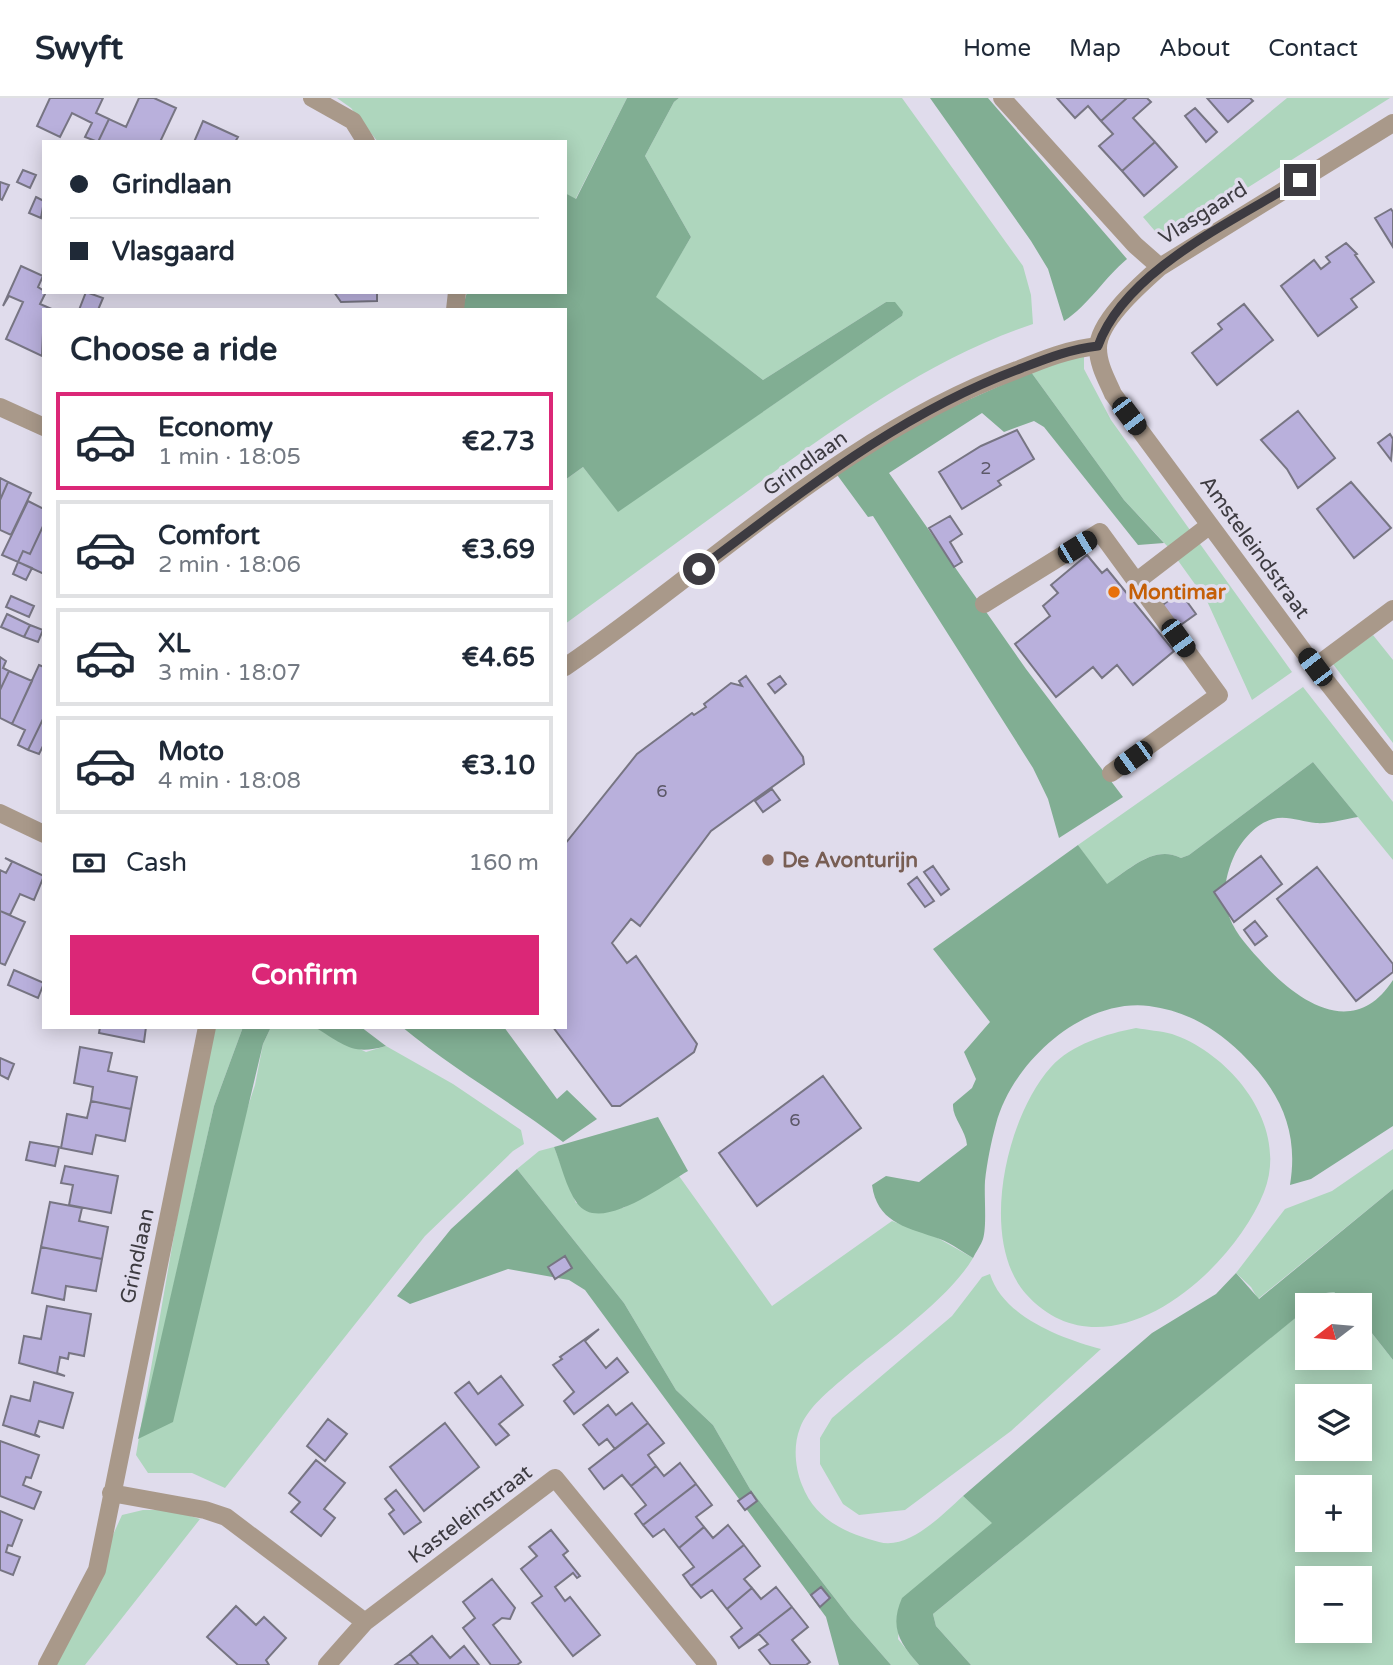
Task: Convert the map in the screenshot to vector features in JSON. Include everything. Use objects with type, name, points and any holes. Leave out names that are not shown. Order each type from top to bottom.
[{"type":"street","points":[[312,98],[352,121],[365,140]]},
{"type":"street","points":[[1002,98],[1135,245],[1160,267]]},
{"type":"street","name":"Vlasgaard","points":[[1098,346],[1104,330],[1131,292],[1160,267],[1393,122]]},
{"type":"street","name":"Amsteleindstraat","points":[[1098,346],[1102,369],[1113,394],[1315,667],[1393,766]]},
{"type":"street","name":"Grindlaan","points":[[567,666],[831,470],[940,401],[1073,349],[1098,346]]},
{"type":"street","points":[[0,407],[42,426]]},
{"type":"street","points":[[1137,581],[1210,525]]},
{"type":"street","points":[[984,604],[1100,533],[1137,581],[1219,695],[1111,773]]},
{"type":"street","points":[[1315,667],[1393,609]]},
{"type":"street","points":[[0,813],[42,833]]},
{"type":"street","name":"Grindlaan","points":[[47,1665],[97,1570],[207,1029]]},
{"type":"street","name":"Kasteleinstraat","points":[[327,1665],[365,1622],[555,1478],[708,1665]]},
{"type":"street","points":[[111,1493],[226,1517],[365,1622]]},
{"type":"green space","points":[[337,98],[627,98],[575,200],[567,194],[567,140],[376,140],[351,108]]},
{"type":"green space","points":[[627,98],[679,98],[674,102],[645,156],[691,237],[656,297],[763,380],[886,302],[895,302],[903,312],[902,316],[618,512],[583,467],[567,479],[567,308],[463,308],[466,294],[567,294],[567,194],[576,199]]},
{"type":"green space","points":[[679,98],[902,98],[1023,266],[1031,295],[1033,324],[962,353],[862,411],[567,623],[567,479],[583,467],[618,511],[902,316],[886,302],[763,380],[655,297],[691,237],[645,156],[674,102]]},
{"type":"green space","points":[[930,98],[988,98],[1127,259],[1064,321],[1048,269]]},
{"type":"green space","points":[[1287,98],[1390,98],[1217,207],[1160,237],[1143,217]]},
{"type":"green space","points":[[1084,355],[1084,369],[1111,420],[1292,672],[1252,700],[1207,601],[1169,548],[1124,500],[1031,372]]},
{"type":"green space","points":[[1031,372],[1124,500],[1164,543],[1138,545],[1044,427],[1034,421],[1004,432],[982,413],[889,473],[1026,669],[1123,797],[1059,838],[1048,799],[1033,768],[873,516],[868,517],[835,472],[896,432]]},
{"type":"green space","points":[[1373,635],[1393,660],[1393,743],[1333,664]]},
{"type":"green space","points":[[1303,687],[1393,802],[1393,860],[1313,762],[1189,855],[1181,858],[1161,854],[1151,856],[1106,885],[1078,845]]},
{"type":"green space","points":[[1313,762],[1358,817],[1321,823],[1278,818],[1261,824],[1246,837],[1232,861],[1225,888],[1227,910],[1240,936],[1273,974],[1307,1000],[1324,1008],[1343,1011],[1360,1009],[1377,999],[1393,980],[1393,1126],[1311,1179],[1290,1185],[1292,1147],[1289,1129],[1276,1097],[1255,1067],[1220,1035],[1187,1016],[1162,1008],[1124,1006],[1099,1012],[1053,1039],[1017,1079],[1004,1101],[994,1131],[985,1181],[984,1233],[973,1258],[944,1241],[903,1226],[886,1215],[875,1197],[872,1185],[886,1176],[919,1182],[967,1145],[953,1104],[972,1088],[976,1079],[964,1052],[990,1022],[933,949],[1078,845],[1107,884],[1152,856],[1161,854],[1181,858],[1189,855]]},
{"type":"green space","points":[[1136,1028],[1172,1034],[1194,1044],[1234,1075],[1262,1118],[1269,1142],[1270,1167],[1264,1192],[1248,1223],[1225,1255],[1196,1283],[1163,1307],[1128,1322],[1092,1327],[1058,1318],[1026,1294],[1011,1271],[1003,1243],[1001,1212],[1004,1179],[1021,1116],[1035,1089],[1051,1067],[1079,1046],[1113,1033]]},
{"type":"green space","points":[[210,1029],[242,1029],[214,1106],[139,1439],[255,1085],[263,1044],[270,1029],[318,1029],[366,1052],[386,1046],[453,1084],[521,1130],[524,1144],[513,1151],[425,1236],[225,1488],[192,1473],[148,1473],[136,1455]]},
{"type":"green space","points":[[242,1029],[270,1029],[263,1044],[173,1422],[138,1439],[214,1106]]},
{"type":"green space","points":[[317,1029],[364,1029],[386,1046],[364,1050],[341,1043]]},
{"type":"green space","points":[[405,1029],[505,1029],[557,1099],[567,1090],[597,1119],[563,1142]]},
{"type":"green space","points":[[658,1117],[688,1171],[648,1196],[615,1211],[587,1211],[577,1203],[554,1147]]},
{"type":"green space","points":[[554,1147],[576,1203],[623,1208],[679,1176],[772,1306],[892,1221],[936,1237],[973,1258],[962,1274],[932,1305],[820,1400],[804,1420],[796,1442],[798,1471],[808,1497],[823,1516],[854,1534],[879,1542],[902,1541],[924,1529],[963,1496],[993,1523],[902,1599],[898,1639],[919,1665],[891,1665],[851,1619],[750,1489],[713,1425],[676,1390],[624,1303],[517,1169],[539,1151]]},
{"type":"green space","points":[[1393,1149],[1393,1189],[1258,1299],[1251,1287],[1236,1273],[1285,1209],[1332,1191]]},
{"type":"green space","points":[[517,1169],[624,1303],[676,1390],[713,1425],[750,1489],[851,1619],[891,1665],[839,1665],[826,1617],[585,1290],[569,1280],[508,1269],[410,1304],[397,1296],[451,1229]]},
{"type":"green space","points":[[1393,1189],[1393,1360],[1372,1333],[1372,1293],[1295,1293],[1295,1318],[933,1614],[936,1626],[971,1665],[919,1665],[898,1634],[898,1609],[902,1598],[992,1523],[963,1496],[1152,1333],[1216,1294],[1236,1273],[1259,1299]]},
{"type":"green space","points":[[990,1274],[1007,1302],[1021,1314],[1069,1339],[1101,1349],[1011,1431],[905,1510],[859,1515],[843,1504],[820,1464],[820,1438],[832,1418],[952,1316],[982,1277]]},
{"type":"green space","points":[[1295,1318],[1295,1370],[1372,1370],[1372,1333],[1393,1360],[1393,1665],[971,1665],[936,1626],[933,1614]]},
{"type":"green space","points":[[143,1510],[171,1510],[200,1519],[85,1665],[46,1665],[82,1603],[122,1515]]},
{"type":"building","points":[[50,98],[103,98],[96,113],[109,119],[99,140],[85,137],[92,123],[72,113],[60,137],[37,126]]},
{"type":"building","points":[[139,98],[154,98],[176,108],[161,140],[99,140],[109,119],[126,127]]},
{"type":"building","points":[[1057,98],[1127,98],[1101,121],[1088,106],[1075,118]]},
{"type":"building","points":[[1127,98],[1147,98],[1151,102],[1133,118],[1155,142],[1122,171],[1099,146],[1113,134],[1101,121]]},
{"type":"building","points":[[1207,98],[1250,98],[1253,101],[1228,122]]},
{"type":"building","points":[[1195,108],[1217,132],[1206,142],[1185,116]]},
{"type":"building","points":[[203,121],[238,137],[236,140],[195,140]]},
{"type":"building","points":[[1155,142],[1177,167],[1144,196],[1122,171]]},
{"type":"building","points":[[23,170],[36,175],[30,188],[17,182]]},
{"type":"building","points":[[0,182],[9,185],[2,200],[0,199]]},
{"type":"building","points":[[36,197],[42,200],[41,218],[29,213]]},
{"type":"building","points":[[1391,209],[1393,212],[1393,247],[1375,218]]},
{"type":"building","points":[[1346,243],[1357,254],[1355,255],[1374,282],[1351,299],[1357,307],[1318,336],[1281,286],[1314,260],[1321,269],[1330,262],[1326,257]]},
{"type":"building","points":[[21,266],[42,276],[38,287],[42,290],[42,294],[45,294],[40,304],[49,308],[42,308],[42,356],[6,339],[23,302],[9,296],[3,306]]},
{"type":"building","points":[[85,294],[103,298],[99,308],[80,308]]},
{"type":"building","points":[[335,294],[377,294],[377,301],[341,302]]},
{"type":"building","points":[[1244,304],[1273,340],[1217,385],[1192,353],[1222,329],[1218,324]]},
{"type":"building","points":[[1298,411],[1335,458],[1298,488],[1287,469],[1261,440]]},
{"type":"building","points":[[1017,430],[1034,459],[998,481],[1001,485],[962,509],[939,472],[981,446]]},
{"type":"building","points":[[1390,434],[1393,439],[1391,460],[1378,443]]},
{"type":"building","points":[[0,478],[8,482],[0,500]]},
{"type":"building","points":[[8,482],[31,493],[11,535],[0,530],[0,500]]},
{"type":"building","points":[[1351,482],[1391,528],[1354,558],[1317,509]]},
{"type":"building","points":[[28,501],[42,508],[42,528],[30,554],[23,551],[18,562],[2,555]]},
{"type":"building","points":[[950,516],[962,534],[950,542],[962,562],[954,567],[929,528]]},
{"type":"building","points":[[42,528],[42,573],[18,562],[23,551],[30,554]]},
{"type":"building","points":[[1087,555],[1102,573],[1107,569],[1174,651],[1133,685],[1117,665],[1102,678],[1093,667],[1056,697],[1015,644],[1050,616],[1043,606],[1058,593],[1051,585]]},
{"type":"building","points":[[18,562],[32,568],[26,580],[13,574]]},
{"type":"building","points":[[1180,592],[1196,614],[1175,629],[1160,607]]},
{"type":"building","points":[[11,596],[34,606],[29,617],[6,607]]},
{"type":"building","points":[[7,614],[30,625],[24,637],[1,627]]},
{"type":"building","points":[[30,625],[42,630],[38,642],[24,637]]},
{"type":"building","points":[[0,657],[6,661],[3,668],[9,671],[0,690]]},
{"type":"building","points":[[39,665],[42,666],[42,721],[28,750],[18,745],[25,730],[12,724]]},
{"type":"building","points":[[9,671],[32,681],[12,724],[0,718],[0,690]]},
{"type":"building","points":[[746,676],[803,757],[804,764],[711,831],[640,926],[631,919],[612,943],[627,963],[636,956],[697,1044],[694,1052],[620,1106],[612,1106],[554,1029],[567,1029],[567,842],[637,754],[692,713],[694,715],[706,707],[704,704],[731,683],[742,686],[739,681]]},
{"type":"building","points":[[780,676],[786,684],[775,693],[768,684]]},
{"type":"building","points":[[42,721],[42,748],[39,754],[28,750]]},
{"type":"building","points":[[772,789],[780,800],[763,812],[755,801]]},
{"type":"building","points":[[1261,856],[1282,884],[1234,922],[1214,892]]},
{"type":"building","points":[[5,858],[42,875],[42,881],[34,900],[20,894],[10,915],[0,911],[0,870],[6,873],[12,862]]},
{"type":"building","points":[[933,866],[949,889],[941,895],[924,872]]},
{"type":"building","points":[[1317,867],[1393,964],[1393,972],[1356,1001],[1277,899]]},
{"type":"building","points":[[917,877],[934,901],[925,907],[908,884]]},
{"type":"building","points":[[0,911],[25,922],[5,965],[0,963]]},
{"type":"building","points":[[1255,921],[1267,936],[1255,945],[1244,930]]},
{"type":"building","points":[[14,970],[42,982],[42,988],[38,998],[8,985]]},
{"type":"building","points":[[100,1029],[146,1029],[144,1042],[99,1033]]},
{"type":"building","points":[[80,1047],[112,1053],[108,1071],[137,1077],[131,1109],[91,1101],[93,1087],[74,1083]]},
{"type":"building","points":[[0,1058],[14,1064],[8,1079],[0,1075]]},
{"type":"building","points":[[823,1076],[861,1128],[757,1206],[719,1153]]},
{"type":"building","points":[[91,1101],[131,1109],[125,1141],[96,1135],[92,1154],[61,1148],[67,1114],[87,1118]]},
{"type":"building","points":[[30,1142],[59,1147],[55,1166],[26,1160]]},
{"type":"building","points":[[65,1166],[118,1176],[111,1213],[69,1205],[73,1185],[61,1183]]},
{"type":"building","points":[[50,1202],[82,1208],[79,1221],[108,1227],[102,1259],[41,1247]]},
{"type":"building","points":[[41,1247],[102,1259],[96,1291],[66,1286],[64,1300],[32,1293]]},
{"type":"building","points":[[565,1256],[572,1268],[555,1279],[548,1267]]},
{"type":"building","points":[[47,1306],[91,1314],[84,1356],[69,1353],[68,1359],[60,1357],[57,1373],[65,1376],[19,1363],[24,1336],[41,1339]]},
{"type":"building","points":[[599,1329],[585,1341],[606,1368],[617,1358],[628,1372],[574,1414],[564,1401],[574,1392],[553,1365]]},
{"type":"building","points":[[501,1376],[523,1405],[499,1424],[509,1435],[496,1445],[455,1393],[469,1382],[478,1394]]},
{"type":"building","points":[[34,1382],[73,1393],[63,1428],[39,1421],[35,1434],[40,1437],[3,1425],[11,1396],[30,1401]]},
{"type":"building","points":[[632,1403],[648,1423],[615,1449],[607,1439],[599,1445],[583,1425],[608,1405],[616,1415]]},
{"type":"building","points":[[328,1419],[347,1434],[325,1461],[307,1446]]},
{"type":"building","points":[[445,1423],[479,1467],[424,1511],[390,1467]]},
{"type":"building","points":[[648,1423],[664,1443],[648,1455],[656,1466],[631,1486],[622,1475],[604,1489],[589,1469]]},
{"type":"building","points":[[0,1441],[39,1455],[31,1478],[26,1477],[23,1485],[41,1492],[34,1509],[0,1496]]},
{"type":"building","points":[[316,1460],[345,1483],[324,1509],[335,1518],[321,1536],[291,1512],[300,1502],[289,1493]]},
{"type":"building","points":[[680,1463],[696,1484],[643,1525],[635,1514],[646,1505],[631,1486],[656,1466],[664,1476]]},
{"type":"building","points":[[696,1484],[712,1505],[696,1517],[704,1527],[679,1548],[664,1529],[653,1537],[643,1525]]},
{"type":"building","points":[[396,1490],[421,1522],[404,1534],[389,1514],[394,1510],[385,1499]]},
{"type":"building","points":[[751,1492],[757,1501],[745,1510],[738,1501]]},
{"type":"building","points":[[0,1511],[22,1520],[12,1546],[8,1545],[6,1552],[20,1557],[13,1575],[0,1570]]},
{"type":"building","points":[[728,1525],[744,1545],[691,1586],[683,1575],[694,1567],[679,1548],[704,1527],[713,1538]]},
{"type":"building","points":[[551,1530],[568,1551],[563,1555],[580,1576],[577,1578],[573,1573],[555,1587],[565,1601],[570,1597],[600,1635],[573,1656],[532,1603],[542,1596],[521,1569],[537,1556],[529,1547]]},
{"type":"building","points":[[744,1545],[760,1566],[744,1579],[752,1588],[727,1609],[712,1590],[701,1598],[691,1586]]},
{"type":"building","points":[[492,1579],[515,1608],[510,1619],[502,1618],[493,1625],[521,1662],[517,1665],[491,1665],[463,1628],[475,1618],[463,1602]]},
{"type":"building","points":[[776,1587],[792,1607],[739,1648],[731,1637],[742,1628],[727,1609],[752,1588],[761,1599]]},
{"type":"building","points":[[821,1587],[830,1598],[820,1607],[811,1595]]},
{"type":"building","points":[[236,1606],[256,1625],[264,1617],[286,1638],[266,1660],[269,1665],[238,1665],[207,1637]]},
{"type":"building","points":[[792,1607],[808,1627],[792,1640],[810,1662],[806,1665],[771,1665],[759,1650],[768,1644],[759,1634],[739,1648]]},
{"type":"building","points":[[432,1636],[450,1658],[464,1646],[479,1665],[419,1665],[410,1654]]},
{"type":"building","points":[[410,1654],[419,1665],[395,1665]]},
{"type":"place","name":"Montimar","points":[[1114,592]]},
{"type":"place","name":"De Avonturijn","points":[[768,860]]},
{"type":"route","points":[[699,569],[831,470],[940,401],[1073,349],[1098,346],[1104,330],[1131,292],[1160,267],[1300,180]]}]
